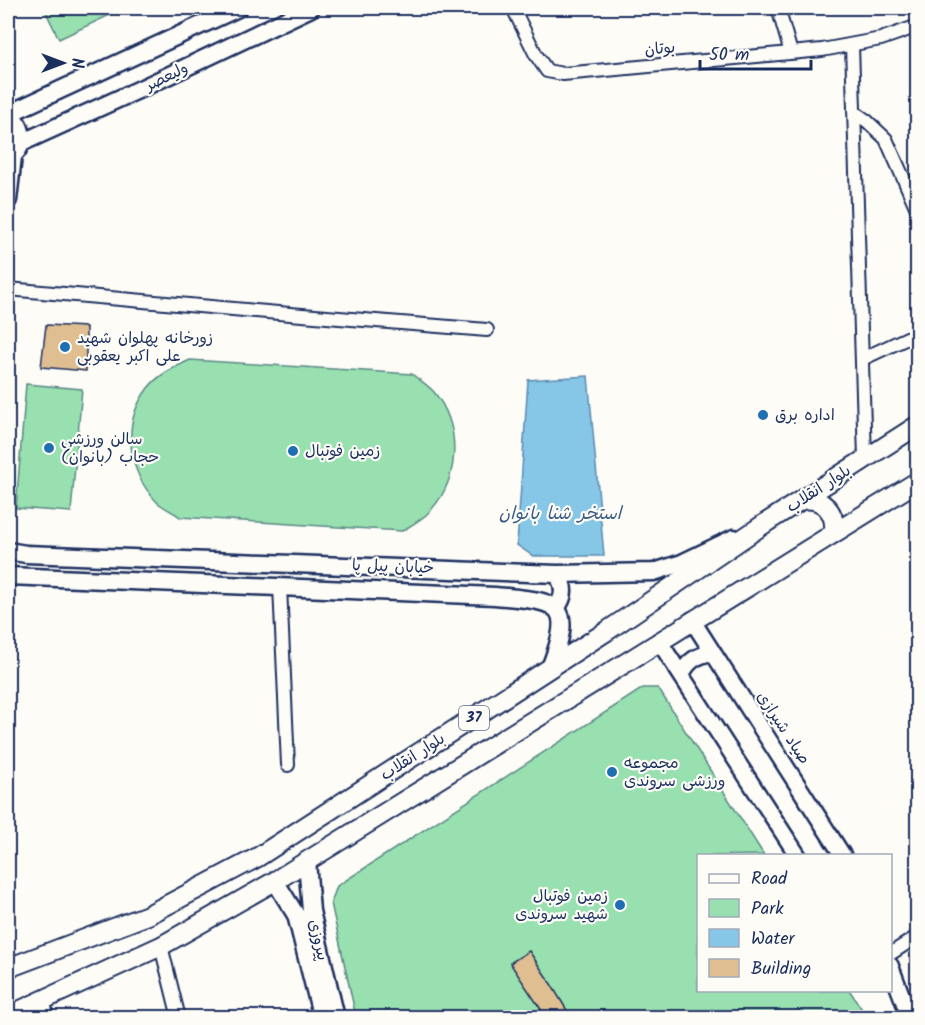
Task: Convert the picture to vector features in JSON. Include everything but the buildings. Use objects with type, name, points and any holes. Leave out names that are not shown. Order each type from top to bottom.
[{"type":"main road","name":"ولیعصر","points":[[8,114],[238,8]]},
{"type":"main road","name":"ولیعصر","points":[[14,153],[138,90],[310,8]]},
{"type":"main road","points":[[8,114],[21,129],[14,153],[8,200]]},
{"type":"main road","name":"بلوار انقلاب","points":[[8,968],[148,915],[258,857],[918,425]]},
{"type":"main road","name":"بلوار انقلاب","points":[[8,1016],[46,1009],[275,881],[918,481]]},
{"type":"main road","points":[[802,500],[811,499],[827,507],[835,523],[834,532]]},
{"type":"main road","name":"خیابان پیل پا","points":[[8,551],[26,554],[557,574],[654,572],[682,563],[767,522]]},
{"type":"main road","points":[[550,668],[561,640],[563,621],[556,608],[563,595],[561,580],[557,574]]},
{"type":"main road","name":"خیابان پیل پا","points":[[8,576],[495,596],[545,601],[556,608]]},
{"type":"main road","name":"پیروزی","points":[[308,861],[311,911],[336,1017]]},
{"type":"main road","name":"پیروزی","points":[[275,881],[296,915],[322,1017]]},
{"type":"street","name":"بوتان","points":[[513,8],[547,71],[563,74],[791,53],[852,45],[881,39],[918,26]]},
{"type":"street","points":[[778,8],[791,53]]},
{"type":"street","points":[[852,45],[865,459]]},
{"type":"street","points":[[854,112],[886,139],[918,211]]},
{"type":"street","points":[[8,289],[290,315],[488,330]]},
{"type":"street","points":[[862,359],[918,333]]},
{"type":"street","points":[[280,586],[288,765]]},
{"type":"street","name":"صیاد شیرازی","points":[[692,620],[842,854]]},
{"type":"street","points":[[659,641],[797,854]]},
{"type":"street","points":[[681,675],[688,662],[698,656],[713,652]]},
{"type":"street","points":[[892,953],[918,936]]},
{"type":"street","points":[[161,946],[179,1017]]},
{"type":"street","points":[[892,968],[910,1017]]},
{"type":"green space","points":[[44,8],[109,8],[112,14],[59,39]]},
{"type":"green space","name":"زمین فوتبال","points":[[190,360],[412,374],[434,392],[450,422],[454,455],[446,487],[426,515],[402,531],[180,517],[157,502],[139,476],[131,446],[131,431],[139,402],[152,383],[173,368]]},
{"type":"green space","name":"سالن ورزشی حجاب (بانوان)","points":[[26,384],[82,389],[71,512],[16,508]]},
{"type":"green space","name":"مجموعه ورزشی سروندی","points":[[643,688],[658,688],[763,854],[697,854],[697,992],[851,992],[867,1017],[356,1017],[331,903],[337,886]]},
{"type":"water","name":"استخر شنا بانوان","points":[[588,376],[604,556],[533,556],[517,545],[528,380]]},
{"type":"place","name":"زورخانه پهلوان شهید علی اکبر یعقوبی","points":[[65,347]]},
{"type":"place","name":"اداره برق","points":[[763,415]]},
{"type":"place","name":"سالن ورزشی حجاب (بانوان)","points":[[49,448]]},
{"type":"place","name":"زمین فوتبال","points":[[293,451]]},
{"type":"place","name":"مجموعه ورزشی سروندی","points":[[612,772]]},
{"type":"place","name":"زمین فوتبال شهید سروندی","points":[[620,905]]}]
